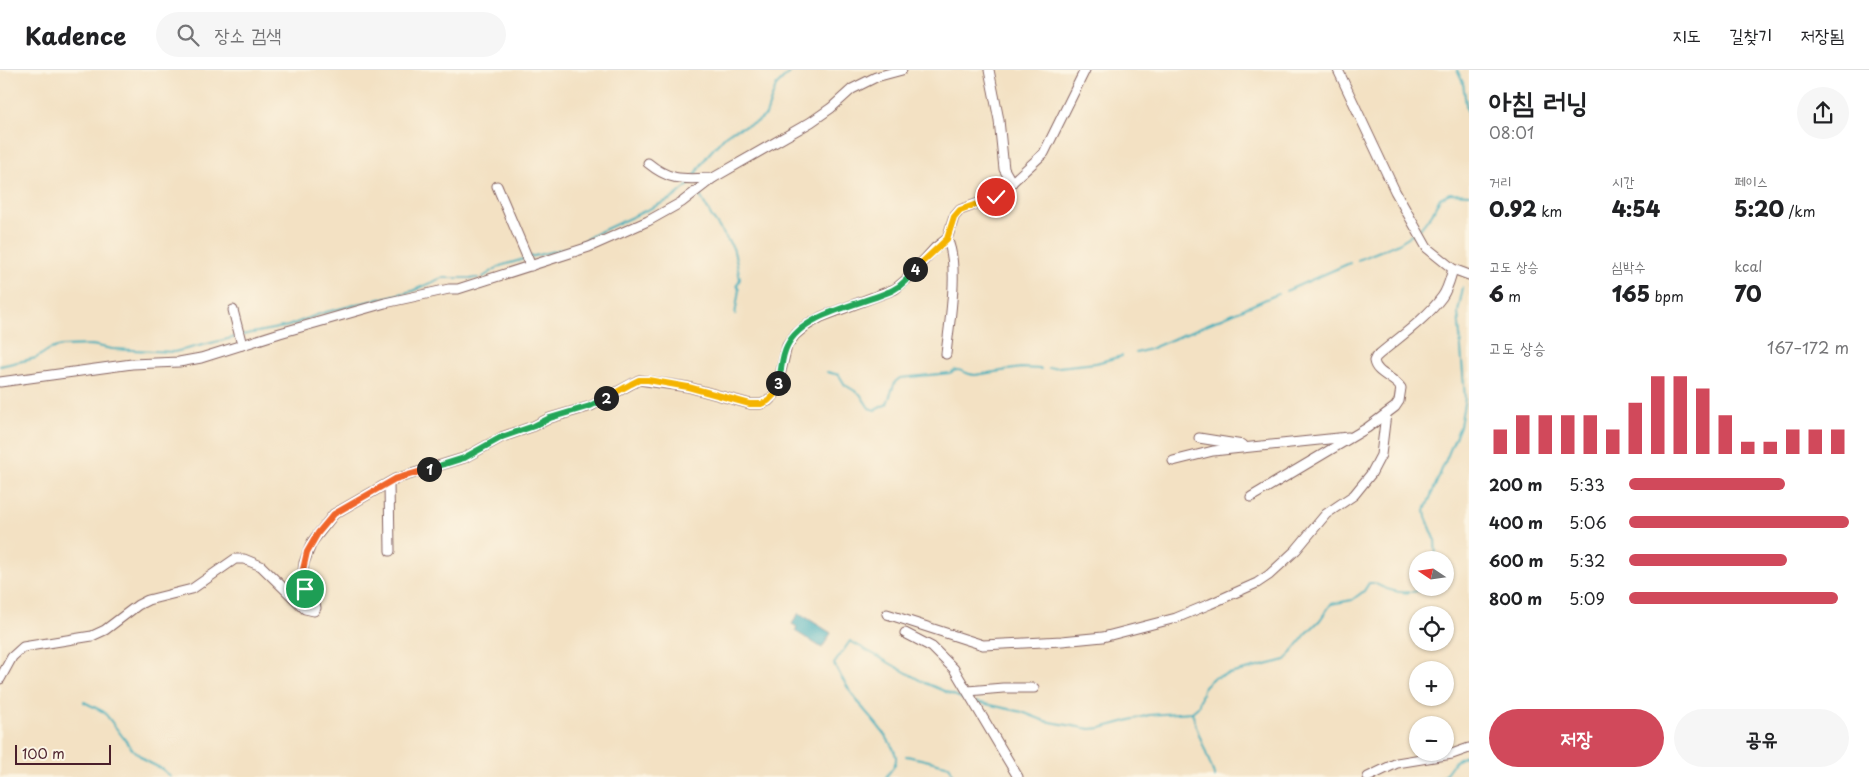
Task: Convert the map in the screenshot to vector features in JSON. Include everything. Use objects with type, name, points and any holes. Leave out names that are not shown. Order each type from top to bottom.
[{"type":"street","points":[[0,382],[132,364],[179,362],[201,358],[385,303],[449,289],[458,289],[589,247],[648,221],[682,202],[713,178],[811,122],[831,108],[852,88],[876,77],[902,70]]},
{"type":"street","points":[[989,70],[999,120],[1004,170],[1012,183]]},
{"type":"street","points":[[0,679],[12,657],[23,647],[92,636],[105,630],[138,605],[148,600],[192,589],[235,559],[244,559],[261,566],[306,609],[314,611],[316,608],[314,597],[305,589],[302,582],[304,562],[312,542],[334,514],[395,479],[464,458],[502,437],[534,426],[550,418],[590,406],[639,380],[688,387],[750,404],[761,404],[768,401],[774,395],[777,388],[787,346],[795,335],[821,317],[895,289],[908,279],[928,255],[947,239],[954,217],[960,210],[996,197],[1044,153],[1086,70]]},
{"type":"street","points":[[1338,70],[1375,150],[1427,248],[1453,269],[1469,275]]},
{"type":"street","points":[[648,162],[660,173],[676,178],[713,178]]},
{"type":"street","points":[[496,186],[531,266]]},
{"type":"street","points":[[946,354],[952,303],[951,246],[947,239]]},
{"type":"street","points":[[1251,497],[1352,437],[1395,407],[1399,401],[1401,388],[1398,383],[1377,369],[1374,361],[1376,357],[1431,310],[1449,286],[1453,269]]},
{"type":"street","points":[[233,310],[242,345]]},
{"type":"street","points":[[887,614],[983,645],[1103,637],[1168,620],[1193,611],[1239,592],[1269,575],[1296,550],[1320,519],[1354,495],[1377,464],[1381,455],[1386,414]]},
{"type":"street","points":[[1173,461],[1214,451],[1352,437]]},
{"type":"street","points":[[1199,438],[1253,447]]},
{"type":"street","points":[[389,483],[390,551]]},
{"type":"street","points":[[905,633],[932,647],[954,669],[1018,777]]},
{"type":"street","points":[[968,692],[1003,688],[1034,688]]},
{"type":"street","points":[[1368,777],[1397,763],[1452,754],[1469,748]]},
{"type":"water","points":[[799,613],[831,633],[822,648],[795,631],[797,627],[792,624]]},
{"type":"waterway","points":[[695,175],[707,156],[725,136],[732,131],[757,122],[766,115],[776,86],[792,70]]},
{"type":"waterway","points":[[1457,70],[1463,83],[1469,125]]},
{"type":"waterway","points":[[530,257],[574,246],[595,234],[673,198],[691,183]]},
{"type":"waterway","points":[[1420,229],[1432,214],[1440,198],[1450,193],[1469,194]]},
{"type":"waterway","points":[[699,194],[733,248],[740,279],[737,285],[739,289],[735,315]]},
{"type":"waterway","points":[[1358,260],[1397,244],[1415,233]]},
{"type":"waterway","points":[[483,277],[500,266],[524,259]]},
{"type":"waterway","points":[[1286,291],[1350,263]]},
{"type":"waterway","points":[[242,335],[288,326],[322,313],[412,291],[442,278],[478,278]]},
{"type":"waterway","points":[[1436,551],[1435,539],[1425,510],[1460,426],[1465,398],[1458,312],[1463,287]]},
{"type":"waterway","points":[[1136,353],[1150,349],[1278,294]]},
{"type":"waterway","points":[[0,366],[36,358],[50,349],[62,346],[92,345],[112,349],[174,352],[236,337]]},
{"type":"waterway","points":[[1049,368],[1096,363],[1122,356]]},
{"type":"waterway","points":[[827,372],[839,375],[845,385],[860,394],[869,408],[875,410],[887,404],[895,382],[900,378],[950,373],[957,370],[975,375],[1021,368],[1041,369]]},
{"type":"waterway","points":[[977,702],[1022,712],[1045,721],[1090,729],[1101,728],[1149,715],[1192,712],[1198,707],[1204,686],[1213,678],[1286,660],[1331,604],[1352,600],[1364,591],[1369,583],[1399,592],[1409,592]]},
{"type":"waterway","points":[[886,777],[895,763],[895,752],[884,733],[853,695],[834,664],[850,641],[925,683],[968,701]]},
{"type":"waterway","points":[[84,702],[104,712],[132,749],[146,761],[162,769],[171,777]]},
{"type":"waterway","points":[[1192,712],[1215,777]]},
{"type":"waterway","points":[[1443,777],[1455,761],[1469,754]]},
{"type":"waterway","points":[[906,756],[949,766],[953,777]]},
{"type":"route","points":[[305,589],[302,582],[304,562],[307,552],[318,533],[334,514],[395,479],[464,458],[502,437],[534,426],[550,418],[602,401],[639,380],[688,387],[750,404],[761,404],[768,401],[774,395],[777,388],[787,346],[795,335],[821,317],[895,289],[908,279],[935,248],[947,239],[954,217],[960,210],[996,197]]}]
